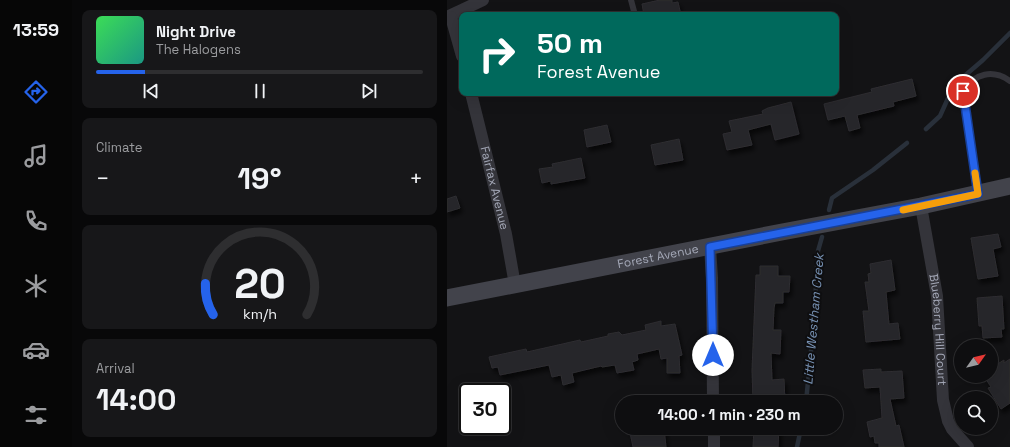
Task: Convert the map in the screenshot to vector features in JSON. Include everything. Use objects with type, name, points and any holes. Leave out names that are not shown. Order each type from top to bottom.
[{"type":"main road","name":"Forest Avenue","points":[[447,298],[770,234],[921,206],[1010,186]]},
{"type":"street","points":[[459,47],[449,17],[483,0]]},
{"type":"street","name":"Fairfax Avenue","points":[[472,96],[506,234],[515,285]]},
{"type":"street","name":"Blueberry Hill Court","points":[[921,206],[937,296],[943,400],[948,421],[952,429],[968,447]]},
{"type":"street","points":[[710,247],[712,278],[713,395]]},
{"type":"street","points":[[713,435],[714,447]]},
{"type":"lane","points":[[631,0],[634,12]]},
{"type":"lane","points":[[978,194],[963,91],[967,85],[979,76],[994,73],[1010,81]]},
{"type":"building","points":[[660,0],[672,0],[672,3],[678,2],[680,12],[643,12],[642,4]]},
{"type":"building","points":[[912,79],[916,96],[893,102],[894,106],[857,115],[860,128],[849,131],[845,116],[828,120],[824,104],[872,92],[871,89]]},
{"type":"building","points":[[791,102],[799,134],[775,140],[771,124],[748,130],[752,145],[727,150],[723,134],[732,132],[729,121],[763,114],[762,111],[768,108]]},
{"type":"building","points":[[607,125],[611,142],[587,147],[584,130]]},
{"type":"building","points":[[679,139],[683,160],[655,165],[651,145]]},
{"type":"building","points":[[581,158],[585,178],[551,184],[551,181],[542,183],[539,169],[553,167],[552,164]]},
{"type":"building","points":[[456,196],[460,208],[447,212],[447,199]]},
{"type":"building","points":[[998,234],[1001,247],[993,249],[998,276],[978,279],[971,238]]},
{"type":"building","points":[[891,260],[895,290],[886,292],[889,324],[898,323],[900,339],[866,342],[863,311],[869,311],[865,282],[869,282],[868,274],[871,273],[870,264]]},
{"type":"building","points":[[760,266],[778,266],[778,276],[790,276],[789,292],[783,292],[783,303],[775,303],[774,308],[773,330],[781,330],[780,354],[771,353],[772,380],[784,379],[785,395],[753,395],[752,370],[756,275],[760,275]]},
{"type":"building","points":[[1002,296],[1004,329],[1001,329],[1002,337],[983,338],[982,326],[979,326],[977,298]]},
{"type":"building","points":[[661,321],[661,326],[675,324],[682,355],[679,356],[680,373],[667,373],[667,358],[661,359],[659,349],[637,354],[638,360],[632,362],[634,370],[617,373],[615,365],[601,366],[572,373],[574,382],[563,385],[561,375],[552,377],[549,365],[500,375],[498,367],[492,368],[489,357],[526,349],[527,352],[580,340],[581,342],[619,332],[622,335],[646,330],[645,325]]},
{"type":"building","points":[[1010,359],[1010,403],[1001,409],[998,404],[998,391],[990,391],[988,388],[991,387],[988,383],[998,383],[998,364],[1004,360],[1004,363]]},
{"type":"building","points":[[881,369],[881,372],[902,371],[904,398],[890,399],[896,426],[899,425],[904,447],[879,447],[879,443],[875,443],[874,436],[870,437],[867,422],[882,418],[880,387],[865,388],[863,370]]},
{"type":"building","points":[[630,435],[665,435],[666,447],[633,447]]},
{"type":"building","points":[[754,435],[779,435],[778,447],[753,447]]},
{"type":"waterway","name":"Little Westham Creek","points":[[926,129],[940,116],[954,85],[983,60],[1010,33]]},
{"type":"waterway","name":"Little Westham Creek","points":[[829,210],[832,198],[873,170],[907,143]]},
{"type":"waterway","name":"Little Westham Creek","points":[[807,395],[814,320],[818,251],[822,237]]},
{"type":"waterway","name":"Little Westham Creek","points":[[797,447],[800,435]]},
{"type":"slow traffic","points":[[903,210],[978,194],[975,173]]},
{"type":"route","points":[[713,355],[710,247],[978,194],[963,91]]}]
